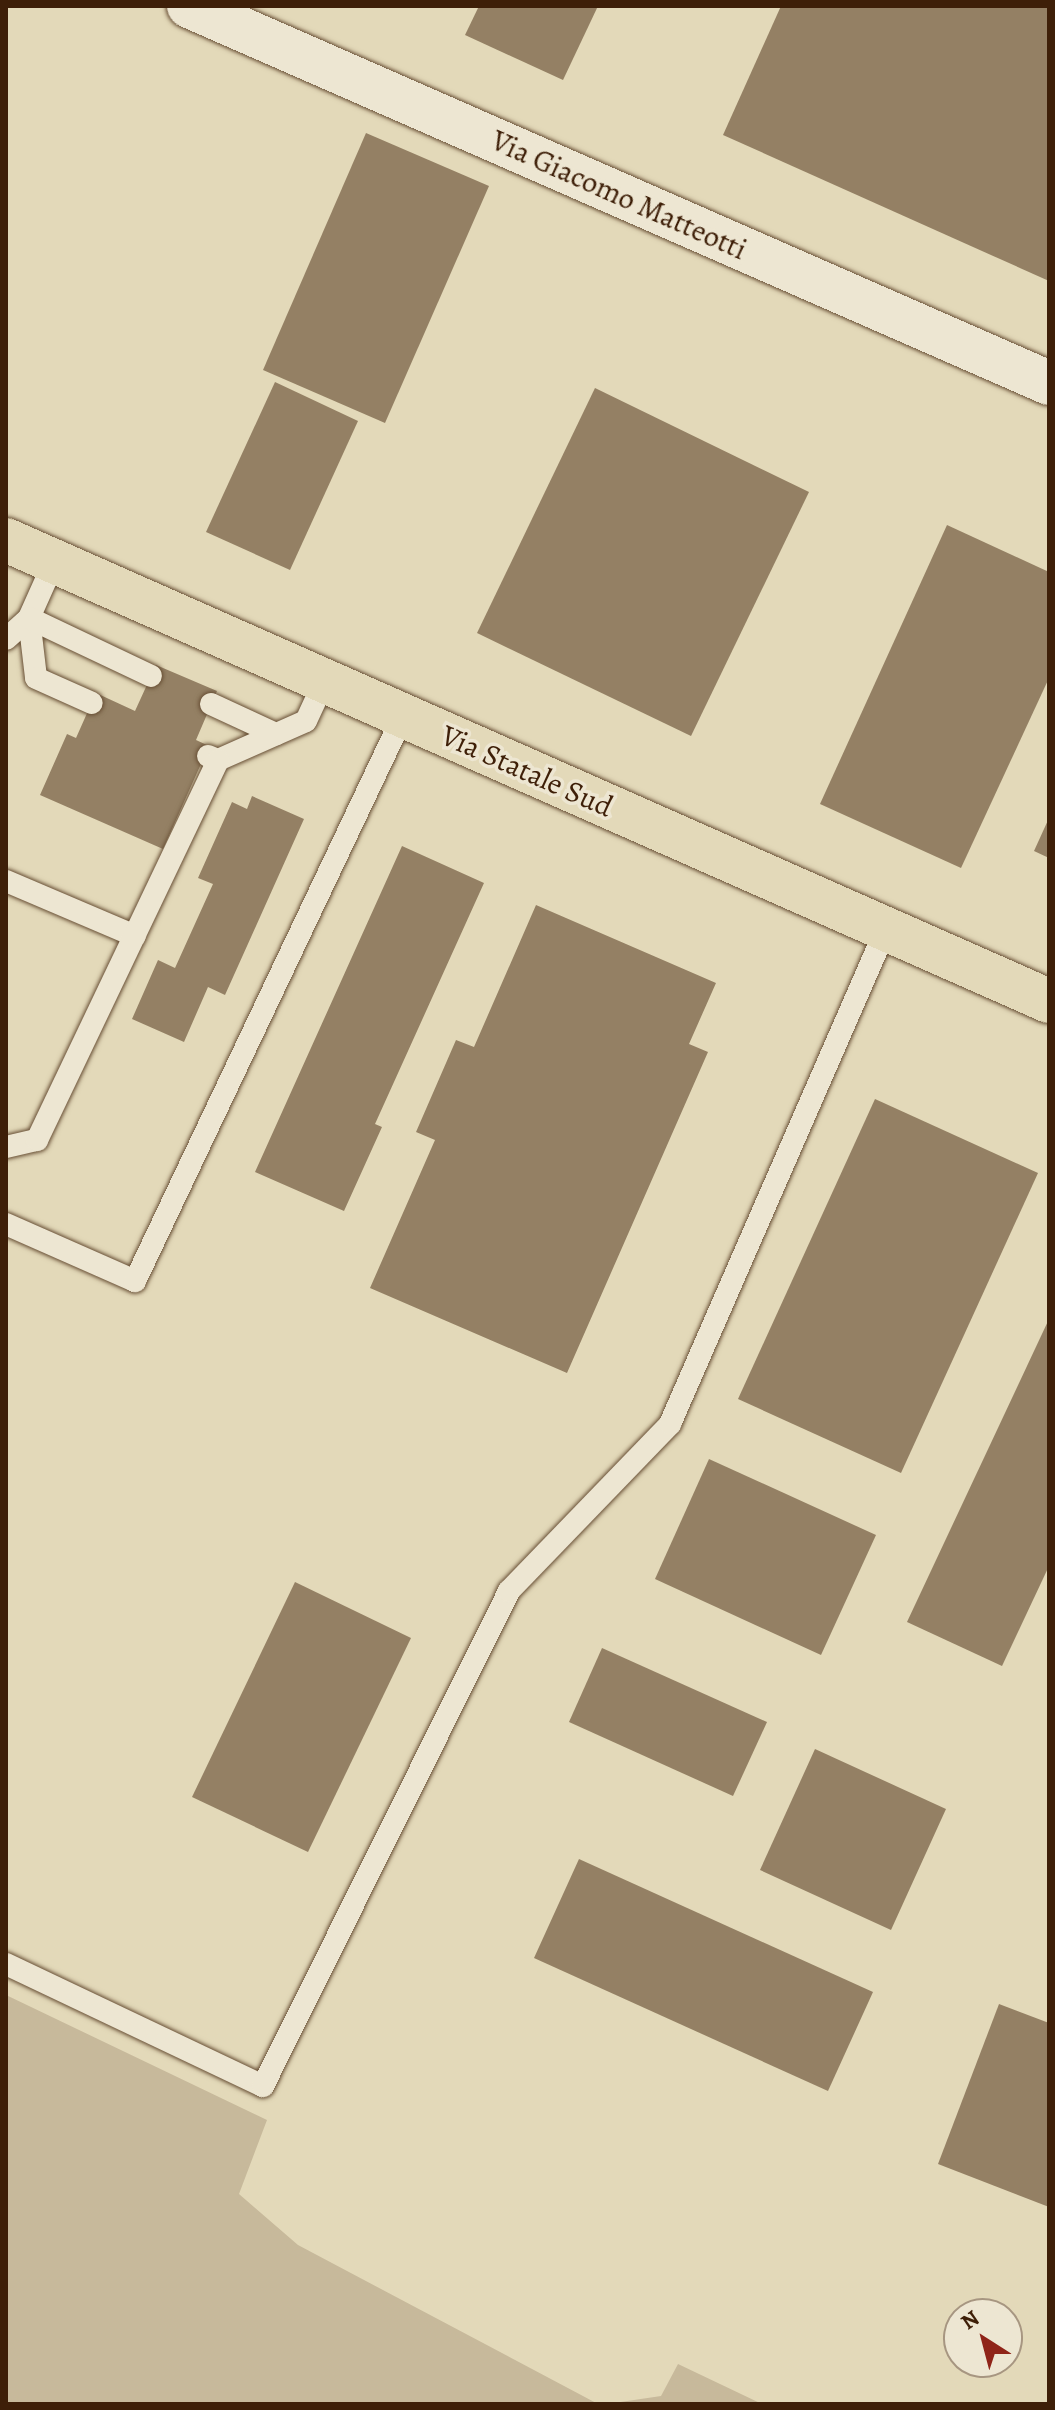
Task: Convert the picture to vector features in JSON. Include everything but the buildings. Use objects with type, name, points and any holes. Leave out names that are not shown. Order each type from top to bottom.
[{"type":"main road","name":"Via Statale Sud","points":[[6,540],[1049,1001]]},
{"type":"street","name":"Via Giacomo Matteotti","points":[[189,6],[1049,383]]},
{"type":"lane","points":[[6,639],[29,618],[54,562]]},
{"type":"lane","points":[[29,618],[151,676]]},
{"type":"lane","points":[[29,618],[36,678],[92,703]]},
{"type":"lane","points":[[6,1147],[37,1140],[135,936],[213,758],[306,721],[324,682]]},
{"type":"lane","points":[[211,704],[276,734]]},
{"type":"lane","points":[[6,1224],[135,1281],[403,716]]},
{"type":"lane","points":[[6,881],[135,936]]},
{"type":"lane","points":[[6,1964],[263,2086],[509,1591],[670,1424],[886,929]]},
{"type":"shaded area","points":[[6,1995],[267,2120],[239,2194],[298,2245],[598,2404],[6,2404]]},
{"type":"shaded area","points":[[678,2364],[762,2404],[607,2404],[661,2396]]}]
